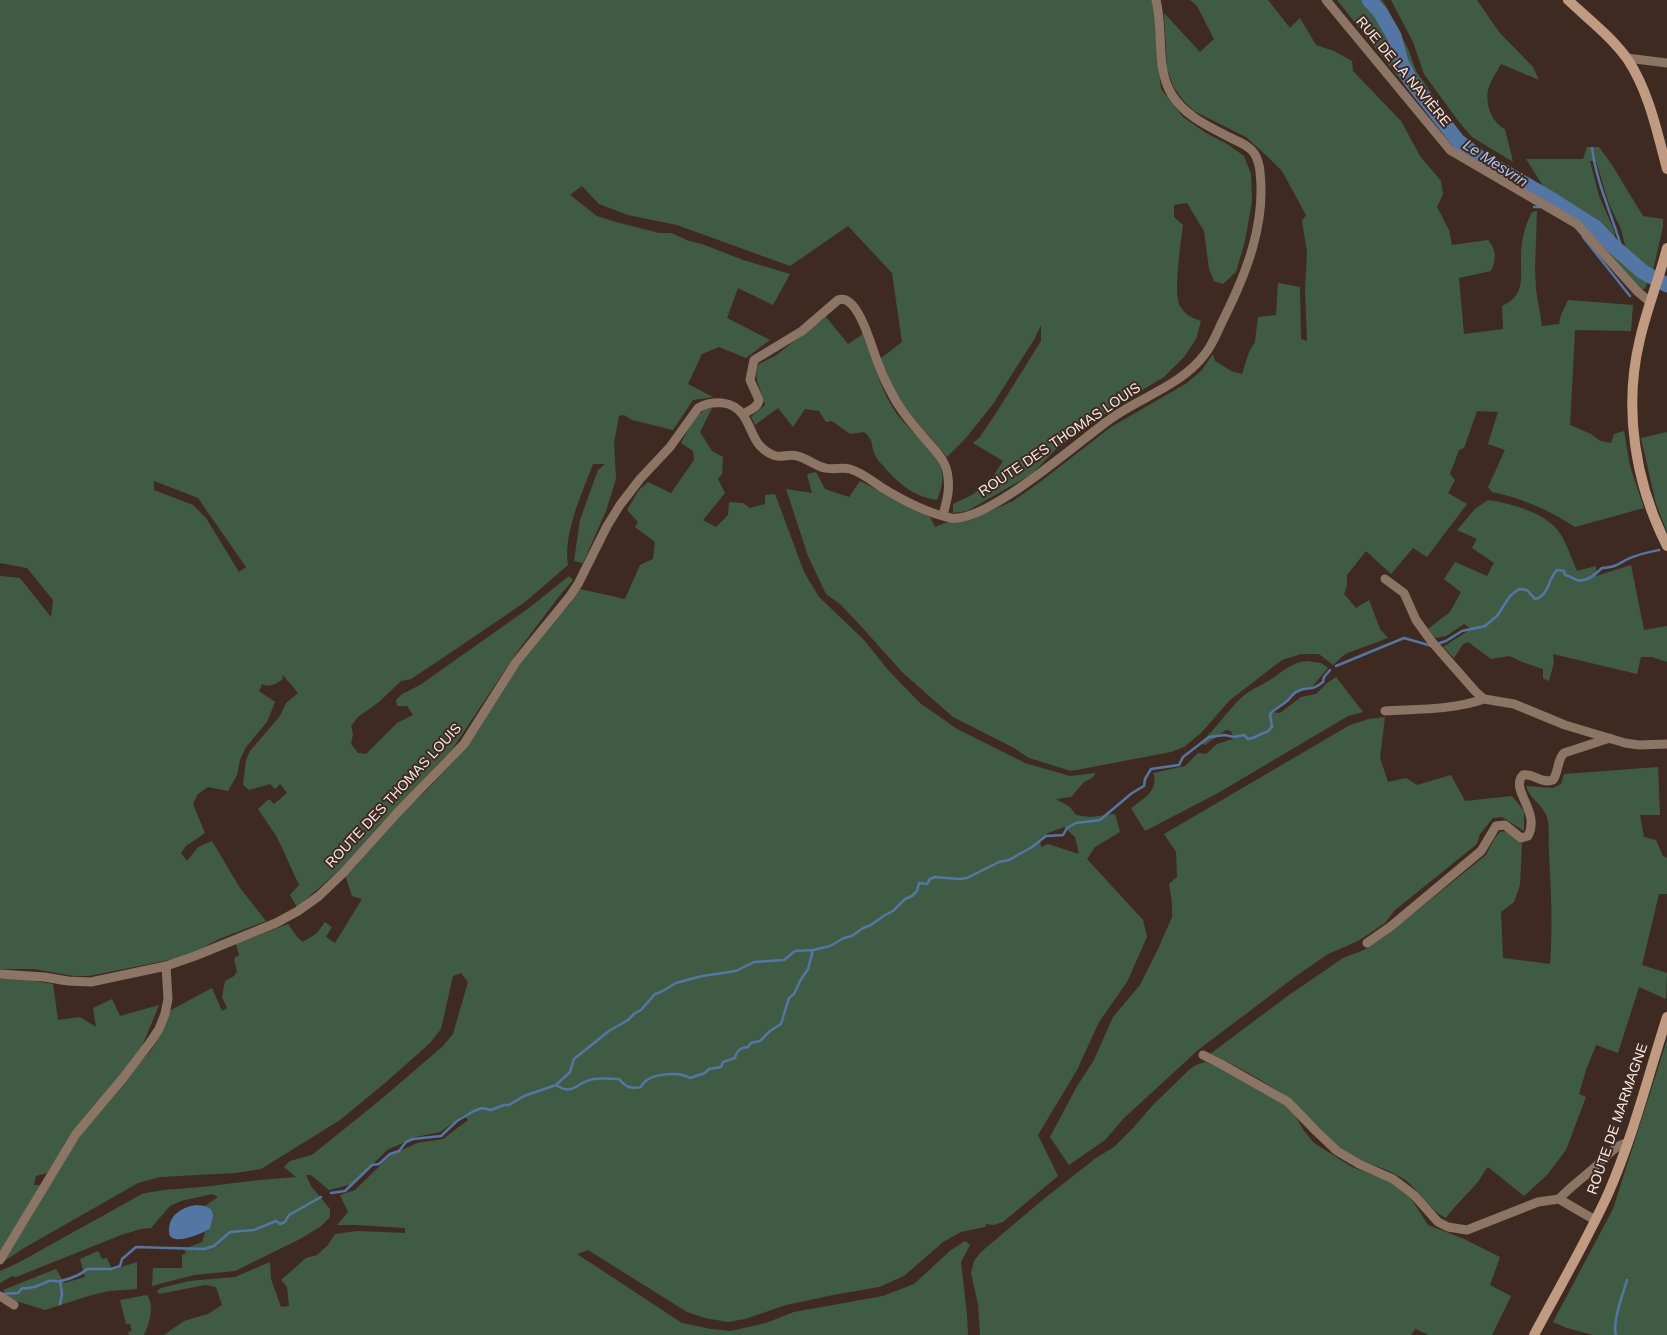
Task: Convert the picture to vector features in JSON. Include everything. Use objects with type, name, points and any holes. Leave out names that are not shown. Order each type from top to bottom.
[{"type":"main road","points":[[1568,0],[1606,34],[1627,58],[1642,86],[1667,169]]},
{"type":"main road","points":[[1667,248],[1639,340],[1633,375],[1633,429],[1641,474],[1651,510],[1667,546]]},
{"type":"main road","name":"ROUTE DE MARMAGNE","points":[[1534,1335],[1608,1192],[1627,1143],[1667,1017]]},
{"type":"street","name":"ROUTE DES THOMAS LOUIS","points":[[0,974],[85,982],[166,966],[273,924],[298,911],[324,892],[464,744],[516,662],[574,590],[620,505],[640,479],[670,447],[698,408],[704,404],[721,402],[730,405],[743,414],[755,440],[760,446],[776,457],[794,455],[821,468],[852,469],[907,501],[953,518],[973,514],[1005,497],[1046,470],[1110,419],[1180,378],[1195,366],[1207,351],[1236,294],[1249,262],[1256,235],[1260,204],[1260,170],[1254,153],[1241,143],[1198,121],[1181,107],[1172,95],[1167,84],[1162,60],[1161,34],[1156,0]]},
{"type":"street","name":"RUE DE LA NAVIÈRE","points":[[1326,0],[1450,150],[1577,224],[1637,291],[1650,302]]},
{"type":"street","points":[[1627,58],[1667,63]]},
{"type":"street","points":[[743,414],[759,403],[750,380],[754,360],[802,331],[838,300],[842,298],[847,300],[866,328],[882,375],[899,407],[923,437],[940,454],[945,464],[949,488],[943,515]]},
{"type":"street","points":[[1386,579],[1404,593],[1416,620],[1434,645],[1484,700]]},
{"type":"street","points":[[1385,711],[1451,707],[1484,700],[1514,704],[1566,725],[1639,745],[1667,744]]},
{"type":"street","points":[[1367,943],[1390,927],[1481,852],[1496,826],[1500,824],[1509,827],[1522,838],[1528,836],[1532,823],[1528,806],[1519,788],[1520,779],[1523,775],[1530,775],[1543,781],[1552,780],[1556,776],[1560,757],[1564,753],[1610,738]]},
{"type":"street","points":[[0,1260],[76,1134],[124,1078],[159,1029],[168,999],[166,966]]},
{"type":"street","points":[[1203,1055],[1288,1102],[1338,1151],[1359,1164],[1393,1179],[1414,1195],[1438,1222],[1448,1227],[1467,1230],[1538,1202],[1559,1199],[1616,1147],[1627,1143]]},
{"type":"street","points":[[1559,1199],[1595,1220]]},
{"type":"street","points":[[0,1296],[14,1305]]},
{"type":"green space","points":[[0,0],[1152,0],[1161,89],[1183,117],[1244,156],[1251,174],[1252,201],[1245,241],[1236,272],[1223,284],[1214,281],[1209,269],[1204,231],[1187,203],[1174,205],[1174,217],[1183,225],[1178,267],[1178,300],[1186,314],[1201,321],[1196,339],[1184,357],[1164,377],[1119,404],[1056,449],[1032,474],[967,511],[953,513],[953,504],[988,484],[1003,461],[973,443],[980,437],[998,410],[1041,341],[1041,325],[1035,338],[993,404],[966,438],[947,457],[904,407],[892,387],[880,359],[902,342],[892,273],[848,226],[790,266],[677,225],[628,215],[599,204],[582,186],[570,195],[597,216],[659,233],[671,233],[743,260],[790,274],[773,305],[738,288],[727,318],[770,340],[746,358],[719,347],[702,354],[688,384],[713,397],[693,400],[673,430],[632,420],[624,415],[619,416],[614,443],[616,479],[606,511],[583,563],[574,561],[580,520],[598,470],[605,464],[593,464],[579,501],[568,540],[568,565],[525,602],[411,679],[401,681],[379,702],[358,717],[351,726],[353,734],[351,744],[358,753],[366,754],[397,723],[413,715],[407,706],[397,706],[396,700],[402,694],[420,685],[529,608],[569,576],[573,580],[517,652],[453,748],[376,829],[342,868],[297,907],[290,895],[299,885],[277,837],[258,809],[269,799],[274,804],[287,793],[280,784],[275,789],[270,784],[249,790],[243,785],[246,760],[250,751],[280,716],[286,703],[298,693],[283,675],[282,680],[275,684],[268,686],[262,684],[259,691],[275,702],[267,722],[246,747],[240,760],[237,775],[228,791],[208,787],[198,794],[193,804],[205,833],[186,846],[181,853],[187,861],[198,847],[212,841],[240,888],[266,921],[219,939],[195,952],[169,960],[89,976],[74,976],[34,969],[0,969],[0,576],[20,578],[51,617],[53,600],[27,568],[0,563]],"holes":[[[154,481],[198,498],[246,567],[239,572],[206,518],[193,505],[154,490]]]},
{"type":"green space","points":[[1190,0],[1268,0],[1290,28],[1300,18],[1316,45],[1334,51],[1352,61],[1353,71],[1401,121],[1420,156],[1441,181],[1443,194],[1437,207],[1449,230],[1452,245],[1488,240],[1493,248],[1495,259],[1491,271],[1459,278],[1464,334],[1503,329],[1502,306],[1515,297],[1518,292],[1521,279],[1521,251],[1524,234],[1532,212],[1537,211],[1535,268],[1536,290],[1542,326],[1559,324],[1568,300],[1633,305],[1631,331],[1575,330],[1570,425],[1591,434],[1600,441],[1611,443],[1614,434],[1624,431],[1630,466],[1644,508],[1575,527],[1535,505],[1492,492],[1488,487],[1505,450],[1488,444],[1498,412],[1477,411],[1464,448],[1459,450],[1450,474],[1455,480],[1448,493],[1467,504],[1427,557],[1413,548],[1391,574],[1366,551],[1347,575],[1347,585],[1344,594],[1356,608],[1369,600],[1380,629],[1388,638],[1345,654],[1333,665],[1319,654],[1301,654],[1282,660],[1230,700],[1202,732],[1184,747],[1171,752],[1071,771],[1029,758],[1014,748],[953,717],[902,672],[840,604],[826,594],[808,556],[786,489],[812,493],[807,474],[816,472],[825,489],[849,497],[860,481],[930,517],[935,527],[948,522],[968,521],[1013,501],[1111,427],[1187,383],[1202,370],[1213,354],[1215,361],[1231,371],[1242,374],[1249,352],[1255,342],[1258,317],[1276,315],[1278,283],[1300,287],[1301,339],[1307,341],[1305,290],[1307,252],[1302,221],[1306,215],[1282,171],[1268,157],[1246,137],[1194,111],[1173,86],[1167,68],[1164,13],[1200,52],[1214,39],[1197,6]]},
{"type":"green space","points":[[1337,0],[1361,0],[1370,6],[1394,42],[1401,68],[1421,100],[1415,98]]},
{"type":"green space","points":[[1372,0],[1382,0],[1409,51],[1416,71],[1460,134],[1455,133],[1416,82],[1405,64],[1402,47],[1395,33]]},
{"type":"green space","points":[[1391,0],[1477,0],[1499,32],[1533,67],[1539,80],[1501,64],[1488,90],[1490,113],[1496,122],[1505,129],[1513,162],[1472,137],[1459,122],[1424,74],[1413,42]]},
{"type":"green space","points":[[1587,147],[1599,147],[1643,216],[1663,219],[1663,227],[1653,270],[1646,270],[1627,253],[1621,229],[1609,204],[1596,161],[1590,161],[1599,196],[1614,230],[1617,247],[1603,226],[1577,207],[1552,195],[1543,186],[1526,159],[1583,159]]},
{"type":"green space","points":[[1587,226],[1648,281],[1645,289],[1639,289]]},
{"type":"green space","points":[[826,317],[848,344],[863,334],[880,381],[893,408],[901,420],[938,460],[942,471],[942,484],[937,500],[915,493],[896,479],[877,459],[871,441],[864,432],[850,434],[832,421],[826,422],[819,411],[805,409],[793,427],[778,408],[755,425],[751,417],[765,405],[757,379],[759,364],[775,356]]},
{"type":"green space","points":[[712,408],[700,432],[712,451],[723,457],[722,474],[718,479],[725,493],[703,520],[716,527],[728,515],[729,502],[743,503],[750,508],[765,504],[765,495],[775,494],[804,572],[819,597],[864,640],[888,670],[920,703],[957,729],[1025,763],[1070,776],[1096,773],[1092,778],[1084,782],[1071,797],[1056,799],[1070,807],[1076,815],[1090,817],[1115,814],[1120,832],[1095,847],[1087,859],[1143,920],[1147,937],[1127,982],[1099,1022],[1077,1070],[1038,1135],[1058,1176],[1003,1222],[993,1225],[986,1224],[985,1227],[961,1232],[943,1242],[904,1276],[879,1287],[786,1305],[745,1319],[728,1322],[705,1318],[687,1312],[588,1250],[577,1254],[682,1323],[731,1331],[766,1323],[794,1312],[883,1296],[914,1284],[951,1250],[965,1241],[970,1245],[961,1262],[968,1335],[164,1335],[184,1321],[208,1314],[222,1305],[216,1287],[205,1285],[159,1294],[157,1291],[161,1288],[189,1281],[235,1277],[270,1262],[271,1279],[281,1307],[289,1306],[287,1287],[281,1280],[306,1258],[317,1255],[328,1245],[335,1234],[357,1231],[405,1233],[405,1228],[337,1225],[348,1212],[340,1195],[355,1190],[391,1155],[417,1143],[443,1139],[468,1120],[464,1115],[440,1132],[416,1137],[387,1150],[353,1184],[329,1190],[311,1175],[306,1175],[311,1186],[330,1209],[330,1217],[320,1227],[300,1239],[235,1271],[194,1275],[152,1286],[153,1268],[182,1268],[182,1255],[186,1253],[184,1249],[202,1242],[205,1232],[210,1229],[211,1209],[205,1206],[218,1197],[212,1194],[181,1201],[170,1206],[151,1228],[121,1235],[16,1277],[12,1276],[0,1283],[0,1271],[142,1194],[296,1177],[284,1167],[290,1161],[312,1155],[442,1047],[453,1034],[468,982],[461,973],[453,976],[441,1029],[430,1043],[340,1120],[261,1169],[235,1173],[160,1177],[138,1183],[3,1262],[30,1219],[77,1136],[152,1049],[171,1010],[212,988],[222,1011],[227,1008],[222,997],[225,981],[237,972],[234,958],[239,955],[236,944],[288,924],[303,942],[317,933],[325,922],[332,927],[326,937],[335,943],[362,899],[352,896],[345,875],[354,868],[378,838],[427,790],[461,753],[527,652],[570,604],[580,589],[625,599],[640,565],[653,559],[655,542],[635,527],[638,522],[627,510],[639,490],[648,482],[671,493],[694,460],[693,451],[681,443],[693,421],[706,409]],"holes":[[[1064,827],[1075,837],[1079,854],[1048,844],[1041,847],[1040,840],[1048,833]]]},
{"type":"green space","points":[[1667,432],[1667,532],[1656,504],[1641,438]]},
{"type":"green space","points":[[1488,500],[1527,510],[1546,519],[1559,532],[1577,571],[1596,566],[1596,576],[1631,565],[1644,630],[1667,626],[1667,662],[1652,657],[1641,657],[1637,674],[1553,654],[1554,662],[1549,681],[1543,678],[1543,669],[1510,656],[1491,659],[1468,642],[1463,644],[1454,658],[1443,647],[1471,629],[1464,624],[1446,636],[1435,638],[1428,629],[1450,612],[1461,592],[1444,579],[1455,562],[1487,576],[1494,563],[1472,548],[1477,539],[1457,530],[1475,509]]},
{"type":"green space","points":[[1307,661],[1321,663],[1328,668],[1312,687],[1298,690],[1271,712],[1280,713],[1301,697],[1316,694],[1336,677],[1363,712],[1348,716],[1218,793],[1145,831],[1131,808],[1149,794],[1154,785],[1153,773],[1185,766],[1198,753],[1206,754],[1217,744],[1233,739],[1231,731],[1226,730],[1205,745],[1200,743],[1246,694],[1289,667]]},
{"type":"green space","points":[[1385,717],[1380,758],[1388,782],[1406,778],[1417,785],[1451,775],[1465,801],[1512,796],[1524,811],[1524,831],[1502,817],[1493,818],[1480,834],[1477,844],[1395,910],[1385,923],[1358,941],[1328,954],[1198,1050],[1123,1119],[1105,1140],[1069,1165],[1050,1137],[1076,1088],[1094,1060],[1113,1017],[1140,985],[1172,917],[1169,884],[1177,877],[1176,852],[1164,834],[1350,725],[1369,719]]},
{"type":"green space","points":[[1658,767],[1660,815],[1640,815],[1644,837],[1656,840],[1663,856],[1667,858],[1667,894],[1659,894],[1642,965],[1667,973],[1666,999],[1639,987],[1618,1053],[1596,1045],[1579,1094],[1586,1097],[1566,1150],[1547,1175],[1524,1196],[1488,1167],[1478,1182],[1446,1218],[1434,1210],[1404,1179],[1390,1171],[1359,1160],[1337,1146],[1300,1108],[1284,1095],[1248,1073],[1210,1054],[1289,995],[1343,958],[1364,950],[1384,937],[1486,855],[1500,832],[1507,831],[1522,844],[1520,885],[1514,902],[1501,912],[1503,958],[1550,964],[1551,908],[1548,821],[1545,812],[1530,795],[1526,786],[1553,788],[1561,784],[1564,774]]},
{"type":"green space","points":[[0,979],[23,979],[53,984],[58,1020],[80,1017],[96,1027],[93,1008],[112,999],[120,1016],[159,1005],[141,1049],[123,1074],[78,1127],[47,1173],[36,1176],[34,1185],[40,1185],[0,1253]]},
{"type":"green space","points":[[1667,1040],[1667,1335],[1593,1335],[1567,1328],[1553,1322],[1613,1209]]},
{"type":"green space","points":[[1205,1062],[1280,1100],[1292,1110],[1304,1131],[1314,1143],[1352,1167],[1394,1183],[1410,1197],[1428,1225],[1464,1239],[1500,1257],[1490,1285],[1511,1296],[1492,1335],[1429,1335],[1415,1329],[1411,1335],[980,1335],[978,1304],[971,1273],[974,1261],[981,1252],[1045,1198],[1096,1158],[1114,1147],[1190,1069]]},
{"type":"green space","points":[[98,1251],[102,1259],[107,1258],[112,1270],[137,1262],[137,1289],[109,1291],[45,1310],[10,1299],[3,1290],[56,1269],[64,1283],[85,1277],[80,1259]]},
{"type":"green space","points":[[147,1295],[151,1304],[151,1310],[144,1335],[129,1335],[128,1332],[132,1331],[130,1324],[126,1324],[120,1300]]},
{"type":"water","points":[[196,1205],[211,1209],[213,1215],[210,1229],[185,1239],[171,1237],[169,1233],[170,1225],[174,1216],[181,1210]]},
{"type":"waterway","name":"Le Mesvrin","points":[[1369,0],[1380,12],[1394,36],[1401,62],[1411,81],[1458,141],[1480,158],[1595,227],[1612,245],[1643,272],[1667,285]]},
{"type":"waterway","points":[[1592,148],[1598,176],[1624,256]]},
{"type":"waterway","points":[[1534,207],[1542,207]]},
{"type":"waterway","points":[[1583,237],[1630,296]]},
{"type":"waterway","points":[[1437,644],[1462,631],[1485,626],[1497,616],[1510,596],[1519,589],[1527,590],[1535,599],[1540,597],[1544,594],[1557,570],[1564,571],[1565,575],[1580,581],[1594,575],[1602,568],[1613,566],[1644,553],[1659,550]]},
{"type":"waterway","points":[[1336,666],[1404,638],[1432,646]]},
{"type":"waterway","points":[[331,1193],[345,1191],[372,1165],[379,1164],[390,1154],[399,1151],[406,1142],[413,1139],[441,1136],[457,1121],[474,1111],[482,1108],[491,1110],[509,1105],[524,1096],[556,1085],[570,1072],[574,1059],[609,1031],[641,1010],[655,994],[676,983],[702,976],[736,971],[754,962],[784,960],[795,951],[813,950],[830,946],[852,936],[893,911],[905,899],[917,891],[919,883],[927,884],[930,879],[935,877],[967,878],[999,862],[1009,860],[1032,847],[1046,836],[1063,835],[1067,828],[1076,823],[1100,820],[1132,793],[1144,786],[1145,779],[1151,769],[1179,765],[1183,757],[1209,737],[1244,735],[1248,739],[1267,732],[1272,727],[1270,714],[1296,692],[1319,685],[1330,670]]},
{"type":"waterway","points":[[556,1085],[571,1089],[588,1080],[619,1079],[629,1087],[637,1088],[656,1076],[678,1074],[690,1078],[705,1073],[709,1069],[721,1067],[723,1062],[735,1058],[739,1050],[748,1047],[751,1043],[760,1041],[781,1024],[789,998],[794,994],[808,969],[813,950]]},
{"type":"waterway","points":[[3,1294],[18,1293],[22,1288],[32,1287],[49,1281],[64,1280],[78,1275],[87,1269],[111,1269],[120,1266],[122,1259],[136,1247],[204,1249],[214,1246],[230,1232],[254,1230],[276,1221],[280,1224],[285,1222],[289,1215],[321,1197]]},
{"type":"waterway","points":[[1616,1335],[1615,1323],[1627,1280]]},
{"type":"waterway","points":[[60,1281],[62,1294],[60,1304]]}]
